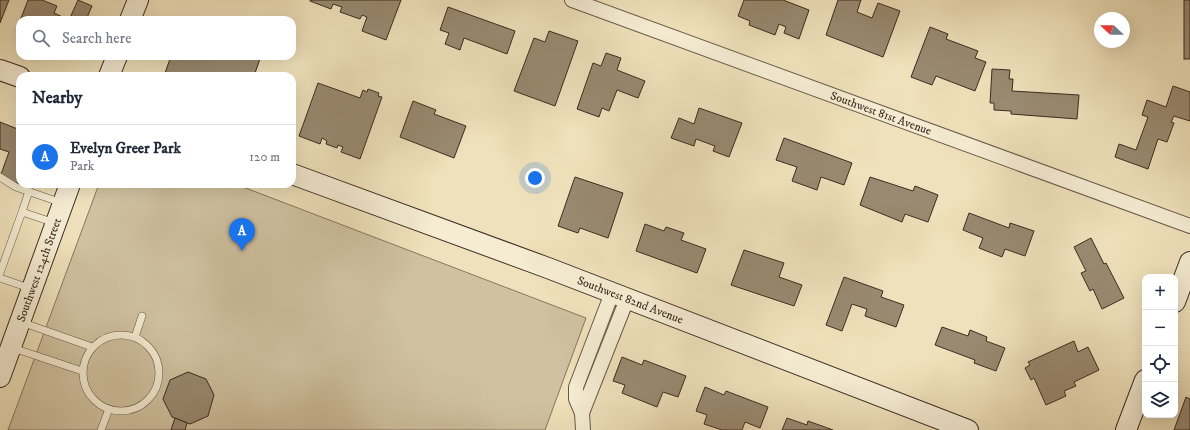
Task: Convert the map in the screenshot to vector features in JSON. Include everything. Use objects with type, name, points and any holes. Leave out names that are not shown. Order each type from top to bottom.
[{"type":"street","points":[[132,16],[138,0]]},
{"type":"street","name":"Southwest 81st Avenue","points":[[572,0],[1190,226]]},
{"type":"street","points":[[110,72],[115,60]]},
{"type":"street","points":[[0,70],[16,76]]},
{"type":"street","name":"Southwest 82nd Avenue","points":[[296,175],[620,296],[968,430]]},
{"type":"street","name":"Southwest 124th Street","points":[[0,377],[69,188]]},
{"type":"street","points":[[1178,294],[1190,262]]},
{"type":"street","points":[[583,430],[582,413],[576,399],[576,387],[620,296]]},
{"type":"street","points":[[1126,430],[1144,382]]},
{"type":"lane","points":[[0,177],[16,187]]},
{"type":"lane","points":[[19,188],[63,204]]},
{"type":"lane","points":[[0,273],[29,191]]},
{"type":"lane","points":[[22,212],[55,224]]},
{"type":"lane","points":[[0,278],[32,289]]},
{"type":"lane","points":[[135,337],[142,316]]},
{"type":"lane","points":[[20,321],[92,347]]},
{"type":"lane","points":[[116,334],[135,337],[146,344],[154,353],[159,371],[156,389],[139,407],[127,411],[109,409],[101,406],[89,395],[85,387],[82,371],[85,358],[92,347],[103,338],[116,334]]},
{"type":"lane","points":[[10,348],[82,371]]},
{"type":"lane","points":[[101,430],[109,409]]},
{"type":"shaded area","points":[[98,188],[245,188],[586,318],[545,430],[8,430]]},
{"type":"building","points":[[0,0],[9,0],[0,23]]},
{"type":"building","points":[[28,0],[42,0],[57,6],[54,13],[60,16],[22,16]]},
{"type":"building","points":[[78,0],[92,6],[88,16],[71,16]]},
{"type":"building","points":[[310,0],[401,0],[386,40],[362,31],[367,17],[362,15],[360,19],[340,12],[342,7],[333,4],[331,9]]},
{"type":"building","points":[[744,0],[783,0],[809,10],[799,39],[784,33],[786,27],[779,24],[775,35],[749,25],[750,21],[738,16]]},
{"type":"building","points":[[838,0],[861,0],[857,12],[872,18],[878,3],[900,11],[883,57],[826,35]]},
{"type":"building","points":[[1184,0],[1190,0],[1190,59],[1184,59]]},
{"type":"building","points":[[448,7],[515,31],[507,54],[464,38],[460,50],[445,44],[449,33],[440,30]]},
{"type":"building","points":[[930,27],[948,34],[946,39],[978,51],[975,58],[986,62],[975,91],[936,76],[932,85],[911,77]]},
{"type":"building","points":[[549,31],[578,41],[555,106],[514,91],[534,38],[545,42]]},
{"type":"building","points":[[606,53],[621,58],[617,70],[645,81],[638,98],[617,90],[609,111],[602,108],[599,117],[577,109],[593,63],[601,66]]},
{"type":"building","points":[[170,60],[260,60],[255,72],[165,72]]},
{"type":"building","points":[[992,69],[1010,70],[1009,79],[1013,79],[1012,91],[1079,95],[1077,119],[1011,114],[1011,111],[994,110],[994,103],[990,103]]},
{"type":"building","points":[[318,83],[360,98],[363,90],[367,92],[368,89],[379,93],[378,96],[382,97],[360,159],[341,152],[343,147],[338,145],[337,148],[326,144],[327,141],[322,138],[320,144],[299,136]]},
{"type":"building","points":[[1173,86],[1190,92],[1190,121],[1174,116],[1171,122],[1174,123],[1167,142],[1158,139],[1148,169],[1115,157],[1119,144],[1136,150],[1148,117],[1142,115],[1147,100],[1166,107]]},
{"type":"building","points":[[413,101],[436,110],[434,114],[466,126],[454,158],[400,137]]},
{"type":"building","points":[[699,108],[742,123],[729,157],[713,151],[715,146],[696,139],[694,146],[671,138],[679,118],[694,124]]},
{"type":"building","points":[[0,122],[16,128],[16,183],[0,177],[9,152],[0,149]]},
{"type":"building","points":[[784,138],[852,163],[844,185],[821,177],[817,190],[792,181],[797,167],[776,160]]},
{"type":"building","points":[[575,177],[623,193],[608,238],[580,228],[578,233],[558,226]]},
{"type":"building","points":[[870,177],[913,191],[915,186],[938,195],[928,222],[905,214],[902,222],[860,205]]},
{"type":"building","points":[[969,213],[1009,228],[1010,223],[1034,231],[1025,256],[1005,249],[1002,257],[979,248],[983,238],[963,230]]},
{"type":"building","points":[[645,224],[664,231],[666,227],[684,233],[681,240],[706,249],[697,273],[636,251]]},
{"type":"building","points":[[1091,238],[1124,298],[1102,309],[1093,289],[1090,291],[1081,273],[1086,271],[1074,247]]},
{"type":"building","points":[[744,250],[784,263],[779,277],[802,285],[794,306],[731,285]]},
{"type":"building","points":[[844,277],[883,291],[881,297],[904,305],[896,327],[865,316],[867,309],[852,304],[842,331],[826,325]]},
{"type":"building","points":[[942,327],[968,336],[970,330],[987,337],[986,341],[1005,348],[996,371],[974,363],[975,360],[935,345]]},
{"type":"building","points":[[1074,341],[1078,352],[1088,347],[1099,370],[1074,382],[1076,386],[1064,391],[1066,396],[1046,405],[1034,378],[1031,380],[1025,368],[1030,365],[1028,362]]},
{"type":"building","points":[[622,357],[642,365],[644,360],[686,376],[678,397],[663,392],[657,407],[622,393],[625,385],[613,381]]},
{"type":"building","points":[[188,372],[206,379],[214,395],[208,416],[190,424],[172,417],[163,399],[170,380]]},
{"type":"building","points":[[705,387],[724,395],[726,391],[768,407],[760,428],[745,422],[742,430],[722,430],[704,424],[707,415],[696,411]]},
{"type":"building","points":[[1186,397],[1190,399],[1190,430],[1174,430]]},
{"type":"building","points":[[175,418],[187,423],[185,430],[171,430]]},
{"type":"building","points":[[787,418],[807,425],[808,421],[833,430],[782,430]]},
{"type":"place","name":"Evelyn Greer Park","points":[[242,251]]}]
